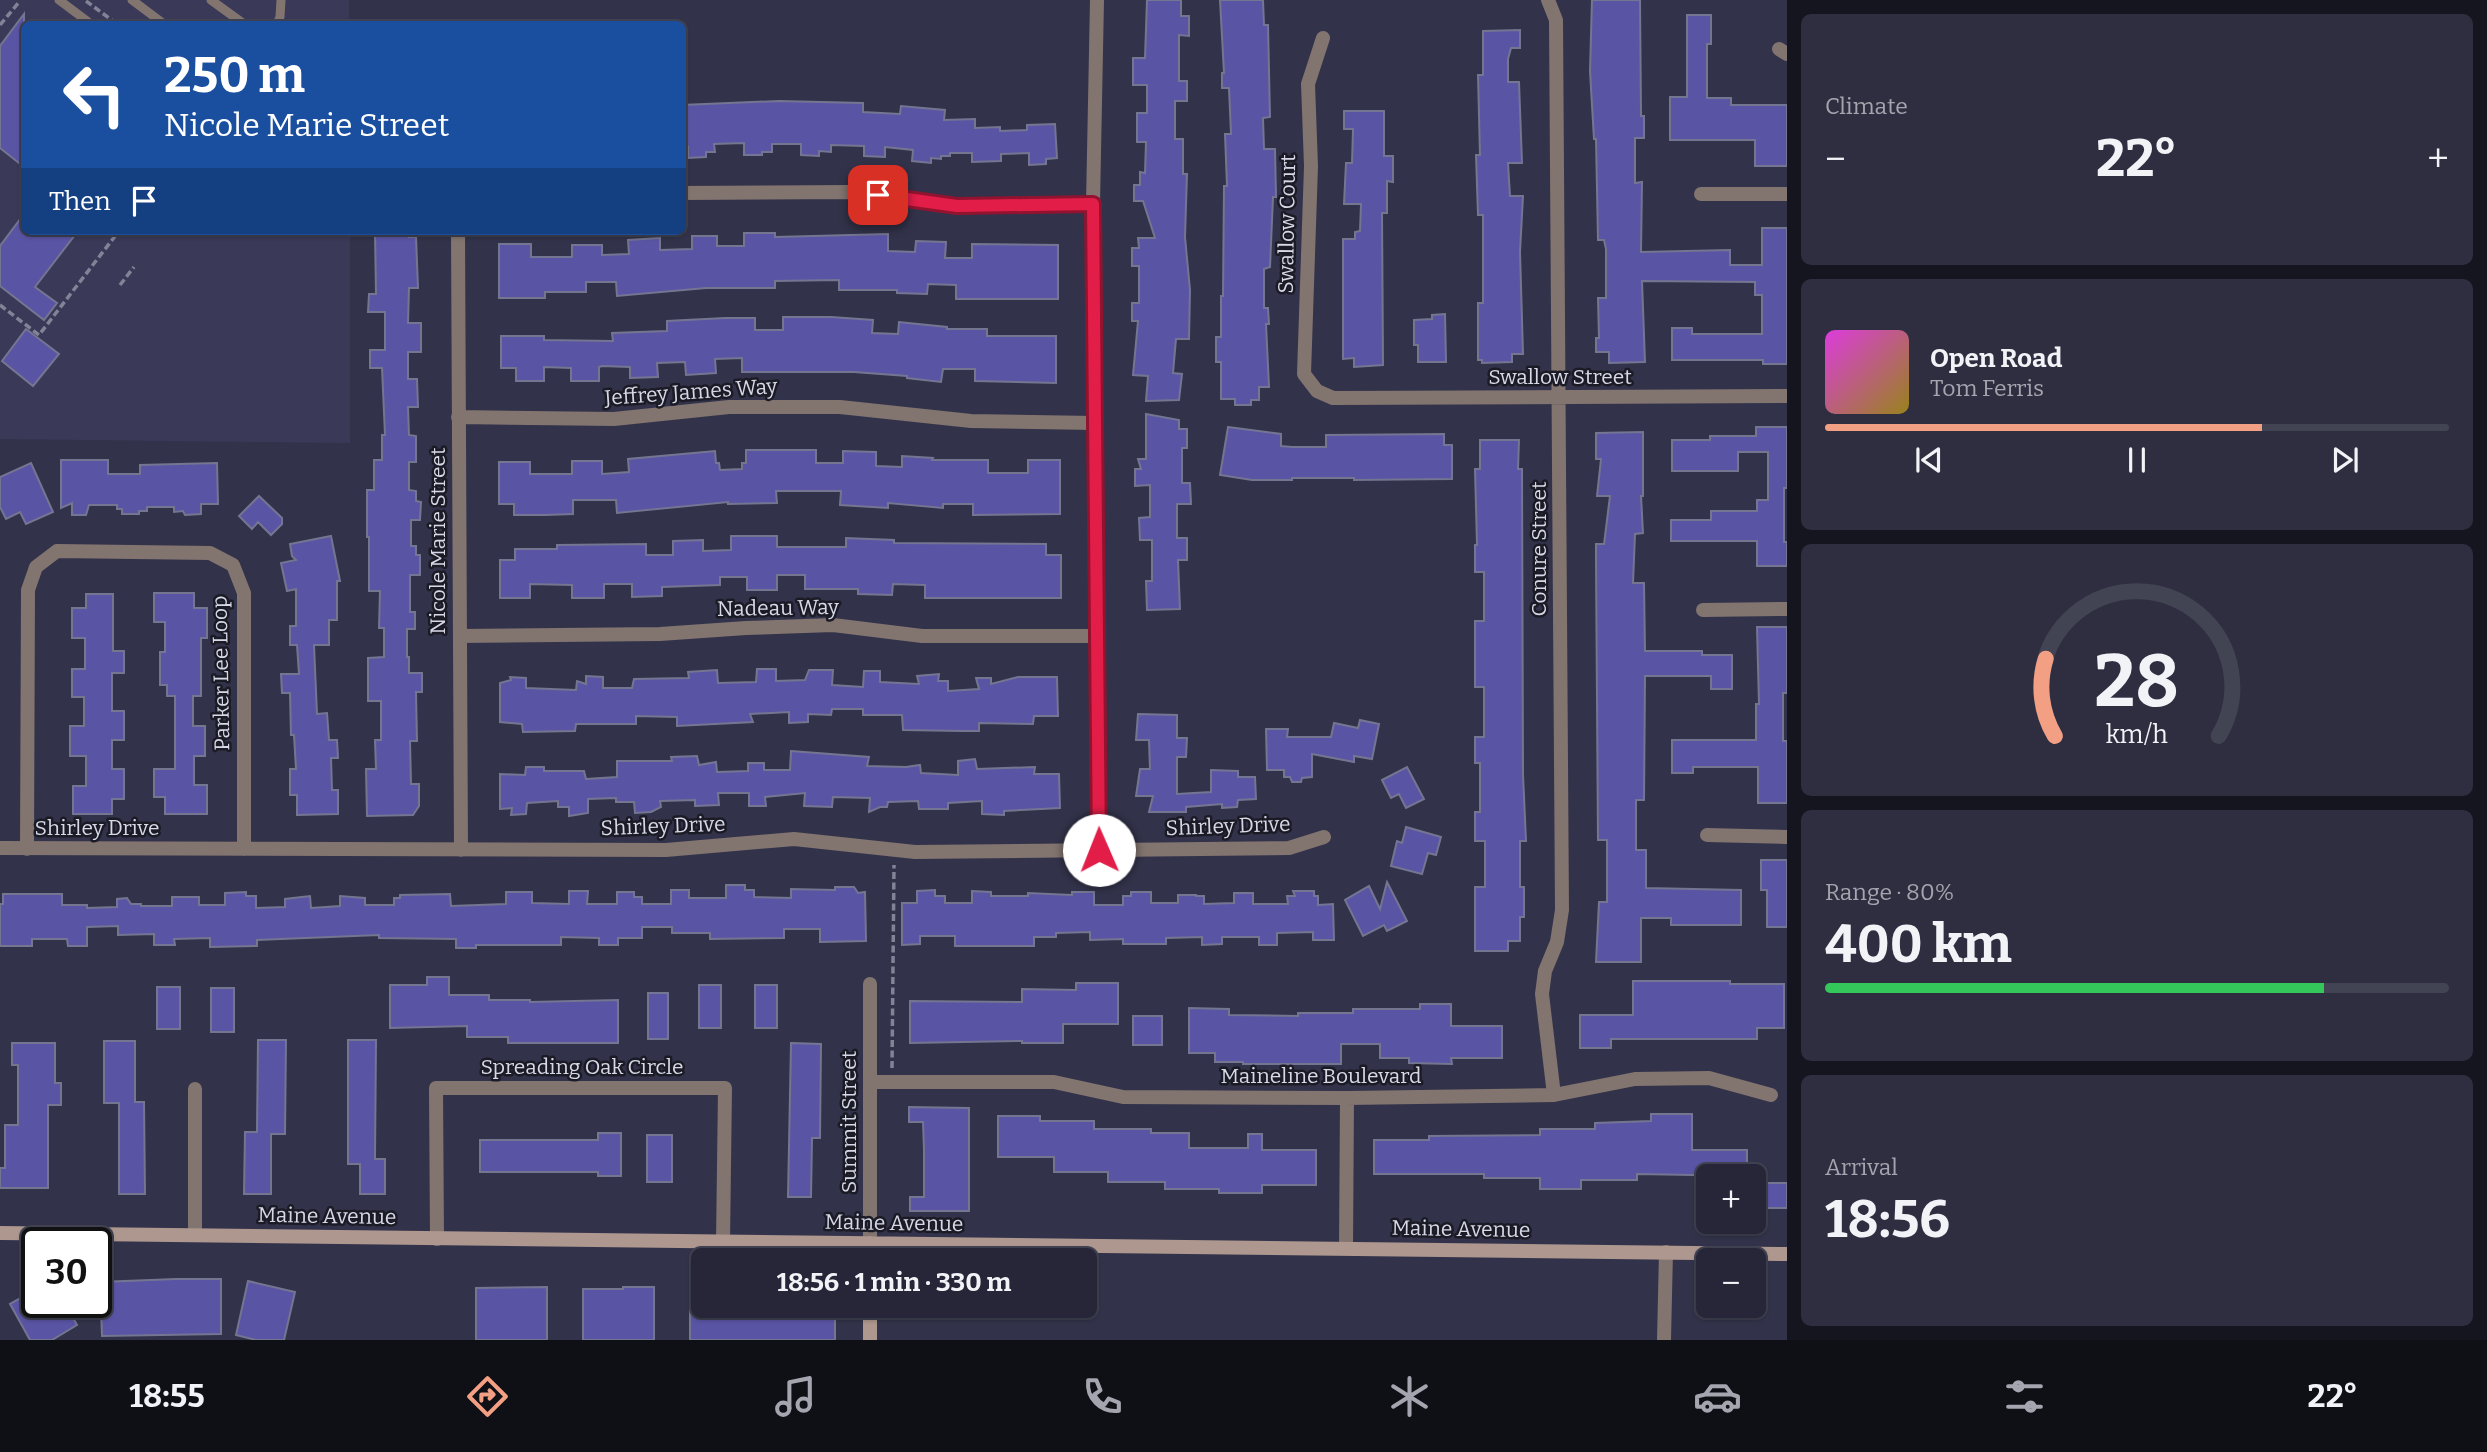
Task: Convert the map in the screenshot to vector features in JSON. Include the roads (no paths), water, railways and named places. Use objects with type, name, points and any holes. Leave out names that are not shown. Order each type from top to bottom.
[{"type":"street","name":"Conure Street","points":[[1548,0],[1556,20],[1562,911],[1557,942],[1545,971],[1542,994],[1554,1095]]},
{"type":"street","points":[[1096,3],[1093,204],[1099,850]]},
{"type":"street","name":"Swallow Court","points":[[1323,38],[1308,83],[1311,166],[1304,374],[1317,391],[1333,398]]},
{"type":"street","points":[[686,193],[851,192],[957,206],[1093,204]]},
{"type":"street","points":[[1701,194],[1787,194]]},
{"type":"street","name":"Nicole Marie Street","points":[[458,235],[461,850]]},
{"type":"street","name":"Swallow Street","points":[[1333,398],[1787,396]]},
{"type":"street","name":"Jeffrey James Way","points":[[458,417],[614,419],[729,407],[840,407],[971,421],[1094,423]]},
{"type":"street","name":"Parker Lee Loop","points":[[27,849],[28,590],[36,567],[57,551],[211,553],[233,565],[244,593],[244,849]]},
{"type":"street","points":[[1703,610],[1787,609]]},
{"type":"street","name":"Nadeau Way","points":[[460,636],[660,634],[833,625],[922,636],[1097,636]]},
{"type":"street","points":[[1707,835],[1787,837]]},
{"type":"street","name":"Shirley Drive","points":[[0,848],[666,850],[794,839],[915,852],[1289,848],[1324,837]]},
{"type":"street","name":"Summit Street","points":[[870,984],[870,1248]]},
{"type":"street","name":"Maineline Boulevard","points":[[870,1082],[1054,1082],[1123,1097],[1347,1098],[1554,1095],[1635,1079],[1709,1078],[1771,1095]]},
{"type":"street","name":"Spreading Oak Circle","points":[[438,1239],[436,1087],[725,1088],[723,1242]]},
{"type":"street","points":[[195,1089],[195,1235]]},
{"type":"street","points":[[1346,1248],[1347,1098]]},
{"type":"street","name":"Maine Avenue","points":[[0,1233],[1787,1254]]},
{"type":"street","points":[[1664,1340],[1665,1252]]},
{"type":"street","points":[[870,1318],[870,1340]]},
{"type":"lane","points":[[59,0],[87,21]]},
{"type":"lane","points":[[132,0],[160,21]]},
{"type":"lane","points":[[211,0],[240,21]]},
{"type":"lane","points":[[278,21],[281,0]]}]
